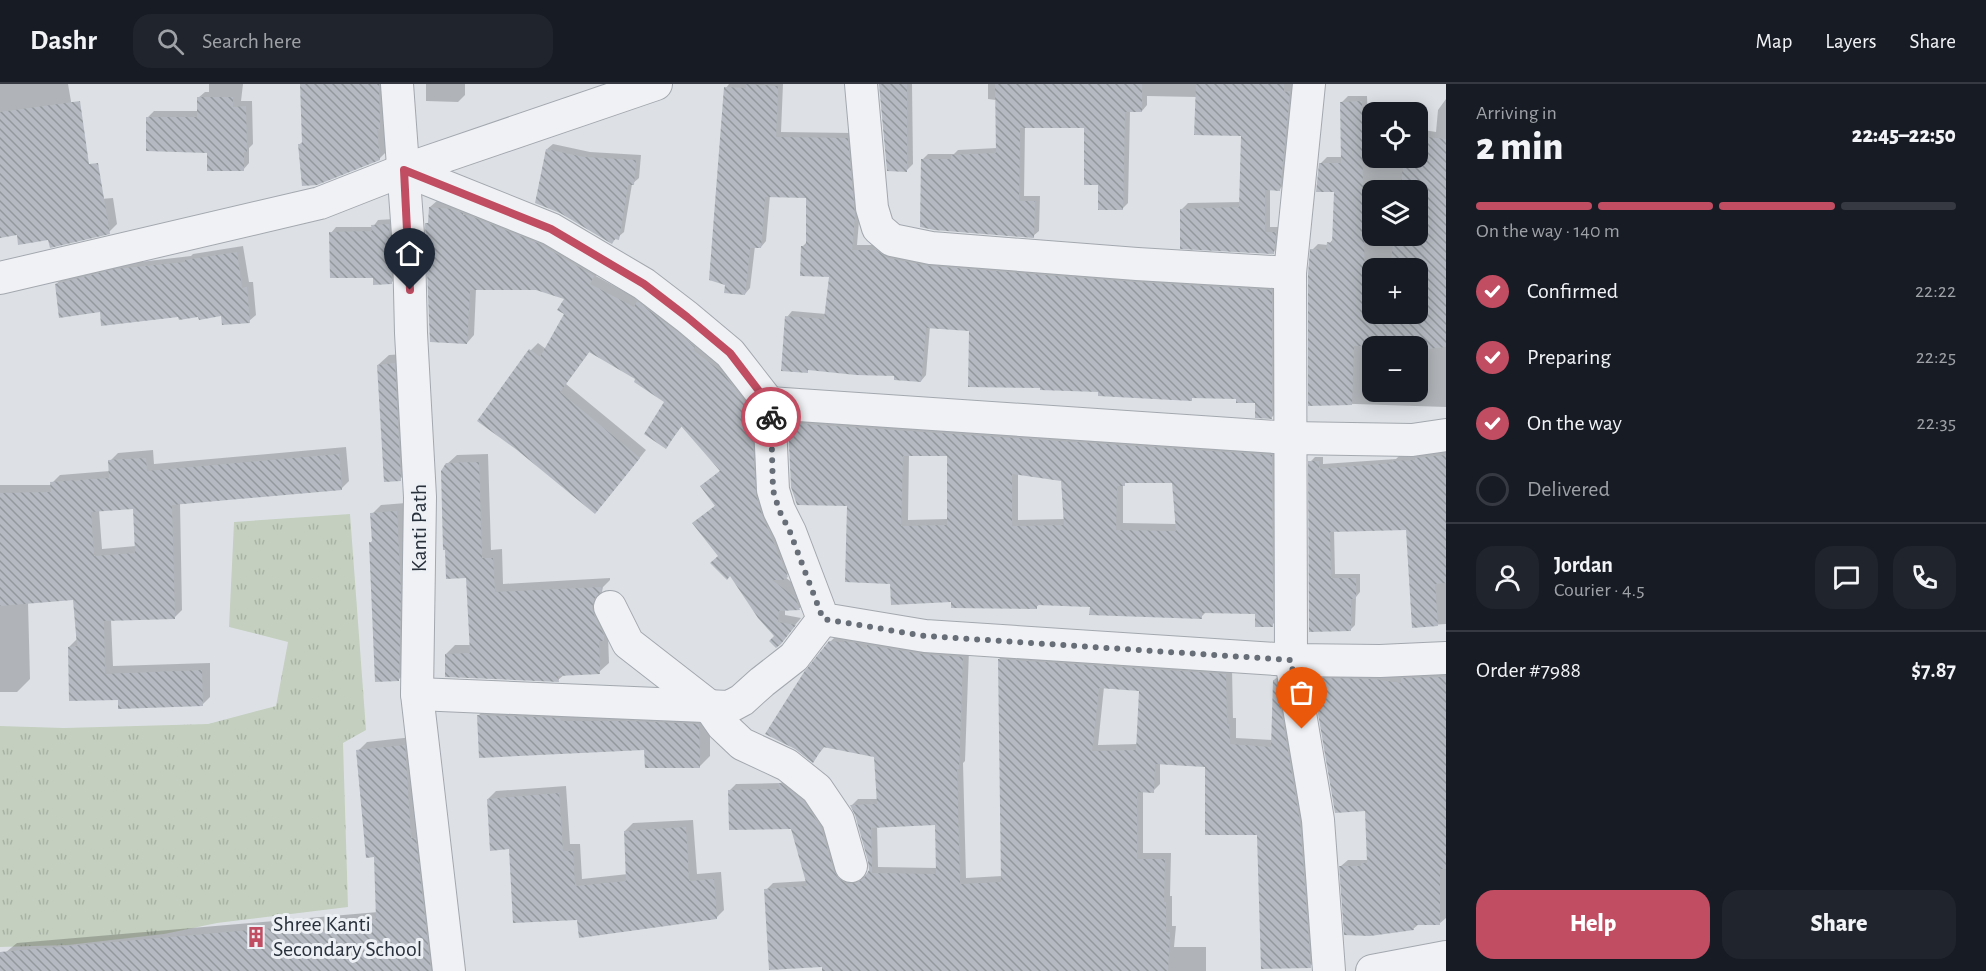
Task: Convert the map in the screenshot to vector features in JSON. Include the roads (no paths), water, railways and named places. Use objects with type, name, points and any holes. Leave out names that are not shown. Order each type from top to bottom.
[{"type":"street","name":"Kanti Path","points":[[397,84],[409,248],[420,497],[417,694],[449,971]]},
{"type":"street","points":[[0,278],[320,203],[404,170],[656,84]]},
{"type":"street","points":[[861,84],[872,207],[878,228],[892,240],[932,248],[1290,273]]},
{"type":"street","points":[[1309,84],[1290,273],[1291,660],[1318,820],[1329,971]]},
{"type":"street","points":[[404,170],[551,229],[644,284],[730,353],[769,404],[773,490],[823,619]]},
{"type":"street","points":[[769,404],[1290,438],[1412,440],[1446,435]]},
{"type":"street","points":[[610,607],[628,643],[709,706],[723,726],[742,744],[787,765],[817,789],[838,820],[851,866]]},
{"type":"street","points":[[823,619],[925,636],[1291,660],[1380,662],[1446,658]]},
{"type":"street","points":[[417,694],[729,707],[742,700],[794,657],[823,619]]},
{"type":"street","points":[[1372,971],[1446,957]]},
{"type":"place","name":"Shree Kanti Secondary School","points":[[256,937]]}]
